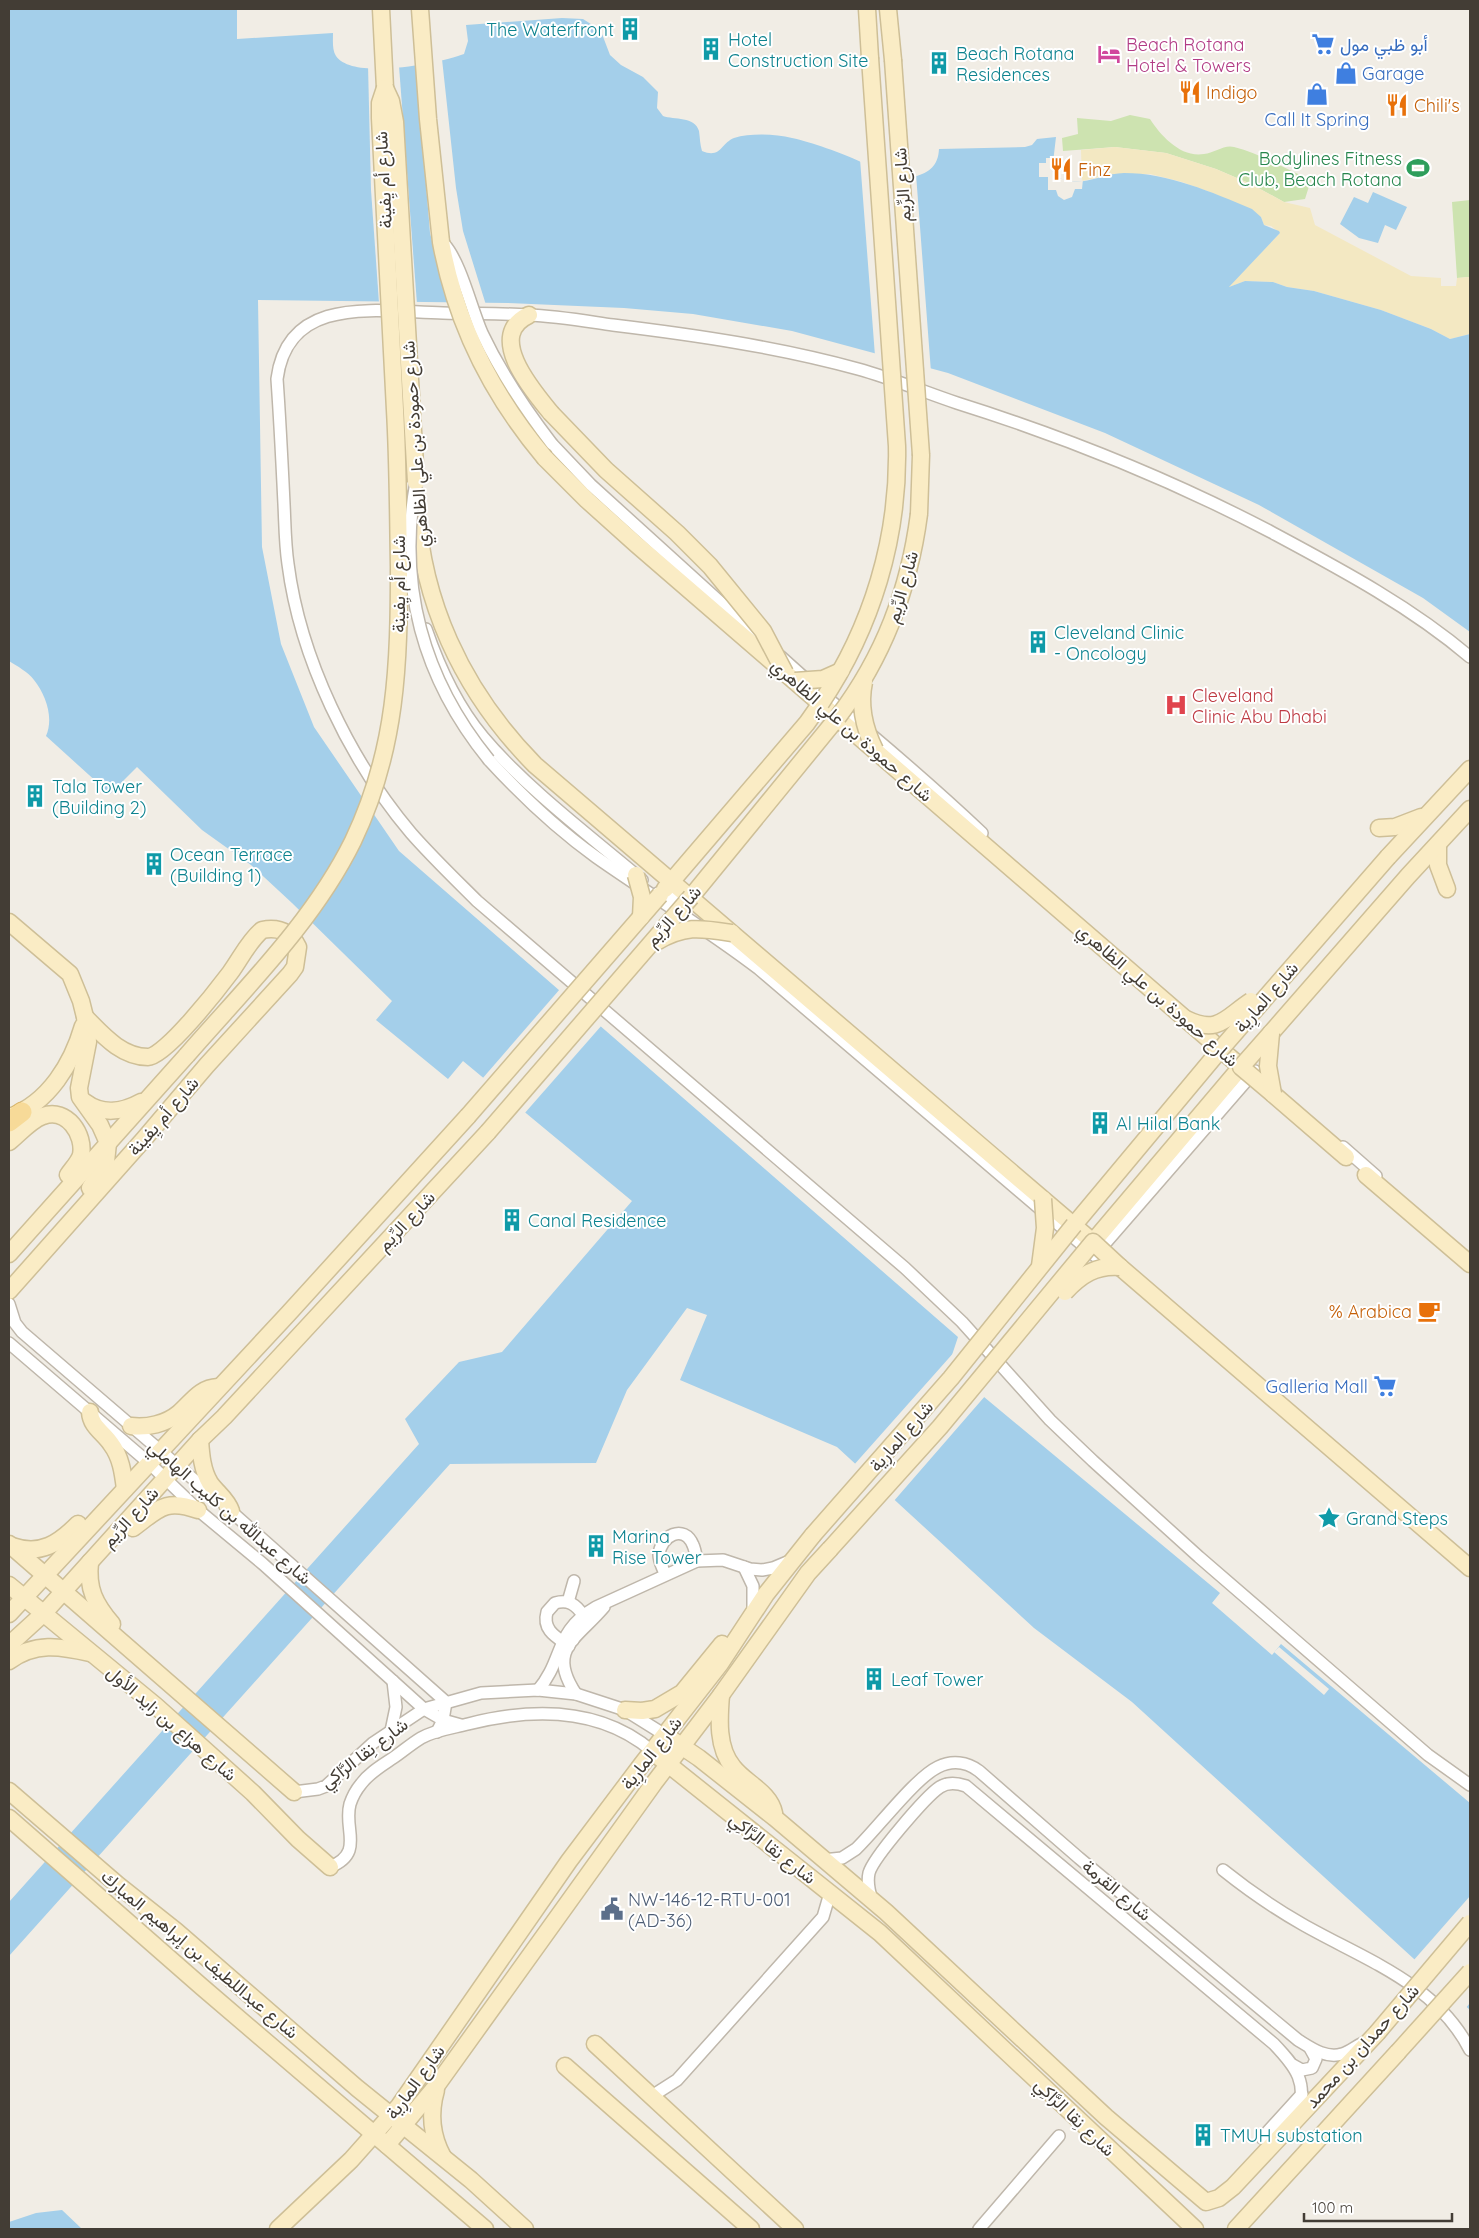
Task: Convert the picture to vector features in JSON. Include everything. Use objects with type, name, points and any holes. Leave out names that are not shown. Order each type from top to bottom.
[{"type":"main road","name":"شارع حمودة بن علي الظاهري","points":[[381,9],[385,88],[391,101],[395,122],[421,544],[429,584],[449,642],[475,692],[503,731],[535,765],[1074,1225],[1094,1249],[1120,1267],[1470,1568]]},
{"type":"main road","name":"شارع حمودة بن علي الظاهري","points":[[420,9],[428,119],[441,242],[451,288],[474,352],[501,400],[531,441],[566,479],[611,522],[790,677],[820,698],[838,718],[1220,1050],[1248,1069],[1273,1094],[1346,1157]]},
{"type":"main road","name":"شارع الرِّيم","points":[[9,1614],[468,1116],[672,882],[807,723],[820,698],[841,671],[864,625],[880,577],[892,528],[897,478],[897,446],[867,9]]},
{"type":"main road","name":"شارع الرِّيم","points":[[9,1645],[64,1592],[200,1440],[224,1417],[488,1132],[691,897],[838,718],[865,679],[888,633],[906,584],[919,514],[921,466],[888,9]]},
{"type":"main road","name":"شارع أم يِفينة","points":[[10,1252],[295,932],[345,857],[362,822],[378,776],[389,736],[397,676],[399,513],[380,118],[380,103],[385,88]]},
{"type":"main road","points":[[529,315],[520,320],[513,329],[510,346],[527,380],[551,413],[606,470],[677,533],[710,566],[763,631],[790,677],[822,679],[841,671]]},
{"type":"main road","points":[[865,679],[862,696],[862,714],[875,750]]},
{"type":"main road","name":"شارع المارِية","points":[[387,2130],[569,1861],[720,1664],[753,1612],[792,1560],[945,1386],[1074,1225],[1265,997],[1470,769]]},
{"type":"main road","name":"شارع المارِية","points":[[387,2130],[437,2085],[808,1573],[940,1427],[1045,1302],[1094,1249],[1248,1069],[1271,1034],[1470,809]]},
{"type":"main road","points":[[1379,828],[1403,825],[1428,814]]},
{"type":"main road","points":[[1438,844],[1438,865],[1447,889]]},
{"type":"main road","points":[[636,875],[642,897],[641,917]]},
{"type":"main road","points":[[9,922],[70,974],[85,1017],[88,1042],[79,1088],[80,1097],[100,1125],[108,1142],[106,1162],[82,1200],[74,1218]]},
{"type":"main road","points":[[645,948],[668,935],[686,929],[703,928],[732,933]]},
{"type":"main road","name":"شارع أم يِفينة","points":[[10,1291],[207,1065],[290,974],[295,967],[298,947],[288,933],[279,930],[262,930],[249,942],[222,983],[170,1044],[160,1052],[149,1057],[133,1054],[112,1044],[85,1017]]},
{"type":"main road","points":[[1186,1019],[1203,1025],[1220,1024],[1250,1002],[1265,997]]},
{"type":"main road","points":[[13,1117],[40,1098],[64,1073],[76,1050],[85,1017]]},
{"type":"main road","points":[[1271,1034],[1268,1066],[1273,1094]]},
{"type":"main road","points":[[80,1097],[95,1108],[114,1112],[131,1108],[147,1099]]},
{"type":"main road","points":[[9,1142],[44,1115],[59,1116],[70,1122],[78,1130],[82,1142],[80,1158],[10,1252]]},
{"type":"main road","points":[[1366,1175],[1470,1264]]},
{"type":"main road","points":[[1039,1270],[1045,1228],[1043,1199]]},
{"type":"main road","points":[[1045,1302],[1058,1298],[1087,1273],[1102,1267],[1120,1267]]},
{"type":"main road","points":[[131,1426],[148,1426],[170,1419],[200,1392],[220,1387]]},
{"type":"main road","points":[[90,1412],[95,1427],[115,1450],[121,1463],[125,1489]]},
{"type":"main road","points":[[200,1440],[206,1473],[211,1484],[228,1503],[231,1511]]},
{"type":"main road","points":[[115,1535],[129,1531],[161,1507],[175,1505],[198,1510]]},
{"type":"main road","points":[[9,1545],[32,1550],[46,1548],[64,1538],[86,1519],[100,1515]]},
{"type":"main road","name":"شارع هزاع بن زايد الأول","points":[[9,1545],[123,1644],[175,1686],[294,1792]]},
{"type":"main road","points":[[90,1562],[89,1584],[91,1593],[101,1611],[115,1628],[123,1644]]},
{"type":"main road","name":"شارع هزاع بن زايد الأول","points":[[9,1584],[156,1706],[330,1867]]},
{"type":"main road","points":[[624,1710],[647,1710],[676,1698],[725,1641],[734,1634],[740,1633]]},
{"type":"main road","points":[[9,1661],[28,1650],[53,1646],[93,1654]]},
{"type":"main road","points":[[721,1695],[720,1733],[728,1760],[736,1771],[765,1796],[773,1808],[775,1818]]},
{"type":"main road","name":"شارع نِقا الرَّاكِي","points":[[665,1735],[775,1818],[872,1900],[1106,2117],[1206,2202]]},
{"type":"main road","name":"شارع نِقا الرَّاكِي","points":[[652,1751],[880,1933],[972,2017],[1195,2229]]},
{"type":"main road","name":"شارع عبداللطيف بن إبراهيم المبارك","points":[[9,1791],[118,1885],[176,1931],[387,2130]]},
{"type":"main road","name":"شارع عبداللطيف بن إبراهيم المبارك","points":[[14,1824],[284,2058],[387,2130]]},
{"type":"main road","name":"شارع حمدان بن محمد","points":[[1206,2202],[1219,2198],[1233,2187],[1373,2037],[1470,1923]]},
{"type":"main road","name":"شارع حمدان بن محمد","points":[[1236,2229],[1470,1972]]},
{"type":"main road","points":[[595,2044],[794,2229]]},
{"type":"main road","points":[[565,2066],[751,2229]]},
{"type":"main road","points":[[437,2085],[432,2103],[431,2124],[437,2146],[444,2159]]},
{"type":"main road","points":[[387,2130],[444,2159],[524,2229]]},
{"type":"main road","points":[[278,2229],[387,2130]]},
{"type":"main road","points":[[387,2130],[485,2229]]},
{"type":"street","name":"شارع حمودة بن علي الظاهري","points":[[441,242],[455,262],[473,312],[498,365],[523,406],[552,444],[598,492],[820,698]]},
{"type":"street","points":[[1470,657],[1412,612],[1289,542],[1161,479],[1044,432],[850,367],[747,344],[642,328],[529,315],[394,312],[351,312],[316,319],[302,329],[289,343],[280,360],[277,379],[288,564],[296,607],[309,652],[342,726],[360,761],[394,811],[439,864],[477,901],[905,1268],[962,1322],[1050,1420],[1172,1533],[1428,1755],[1470,1785]]},
{"type":"street","name":"شارع حمودة بن علي الظاهري","points":[[394,312],[406,527],[416,597],[431,642],[449,683],[493,756],[660,895]]},
{"type":"street","points":[[416,482],[410,522],[409,563],[413,597],[420,628],[438,678],[450,704],[468,733],[493,756],[522,795],[577,842],[729,946],[759,969],[1094,1249],[1470,1578]]},
{"type":"street","points":[[820,698],[911,768],[982,834],[1248,1069],[1470,1258]]},
{"type":"street","points":[[660,895],[675,898],[691,897]]},
{"type":"street","name":"شارع عبدالله بن كليب الهاملي","points":[[9,1304],[15,1323],[31,1339],[231,1511],[358,1626],[446,1702]]},
{"type":"street","points":[[13,1346],[31,1339]]},
{"type":"street","name":"شارع عبدالله بن كليب الهاملي","points":[[13,1346],[149,1463],[198,1510],[263,1564],[424,1709],[443,1720],[461,1726]]},
{"type":"street","points":[[665,1574],[659,1557],[663,1542],[668,1536],[681,1534],[686,1536],[693,1545],[697,1560]]},
{"type":"street","points":[[583,1615],[596,1607],[607,1604],[697,1560],[723,1560],[744,1567],[762,1570],[773,1568],[792,1560]]},
{"type":"street","points":[[744,1567],[754,1586],[753,1612]]},
{"type":"street","points":[[568,1602],[574,1581]]},
{"type":"street","points":[[538,1690],[582,1622],[583,1615],[574,1604],[568,1602],[555,1603],[547,1612],[545,1618],[549,1631],[568,1642]]},
{"type":"street","points":[[576,1694],[568,1682],[564,1669],[568,1642],[607,1604]]},
{"type":"street","points":[[391,1731],[396,1707],[393,1681]]},
{"type":"street","name":"شارع نِقا الرَّاكِي","points":[[294,1792],[309,1791],[326,1786],[362,1753],[424,1709],[481,1693],[538,1690],[576,1694],[624,1710],[665,1735]]},
{"type":"street","points":[[437,1732],[443,1720],[446,1702]]},
{"type":"street","name":"شارع نِقا الرَّاكِي","points":[[330,1867],[341,1861],[351,1845],[349,1806],[361,1784],[374,1771],[422,1738],[437,1732],[492,1717],[524,1714],[581,1716],[632,1735],[652,1751]]},
{"type":"street","name":"شارع القرمة","points":[[823,1860],[837,1859],[850,1854],[924,1778],[938,1767],[957,1763],[974,1767],[1276,2023],[1309,2046],[1322,2053],[1335,2055],[1373,2037]]},
{"type":"street","name":"شارع القرمة","points":[[872,1900],[868,1884],[870,1871],[896,1833],[938,1788],[954,1783],[966,1786],[1252,2024],[1293,2065],[1300,2082],[1302,2094],[1297,2117]]},
{"type":"street","points":[[876,1829],[876,1835],[884,1840],[896,1833]]},
{"type":"street","points":[[1224,1870],[1281,1912],[1421,1991],[1450,2019],[1470,2050]]},
{"type":"street","points":[[652,2096],[677,2080],[823,1918],[830,1893]]},
{"type":"street","points":[[1293,2065],[1302,2070],[1312,2068],[1316,2058],[1309,2046]]},
{"type":"street","points":[[1262,2138],[1302,2094]]},
{"type":"street","points":[[979,2229],[1058,2136]]},
{"type":"green space","points":[[1130,115],[1150,119],[1166,139],[1187,153],[1204,154],[1231,146],[1264,158],[1311,180],[1305,199],[1284,202],[1251,184],[1216,169],[1166,153],[1115,147],[1063,151],[1062,138],[1078,134],[1077,118],[1111,121]]},
{"type":"green space","points":[[1470,200],[1470,277],[1457,278],[1452,202]]},
{"type":"sand","points":[[1115,147],[1166,153],[1216,169],[1251,184],[1284,202],[1310,208],[1315,225],[1411,276],[1441,278],[1441,286],[1456,286],[1457,278],[1470,277],[1470,334],[1450,339],[1431,329],[1381,310],[1314,291],[1287,287],[1273,282],[1245,281],[1227,288],[1280,233],[1271,226],[1264,225],[1261,217],[1215,194],[1182,182],[1150,174],[1108,175],[1082,181],[1081,150]]},
{"type":"water","points":[[9,9],[237,9],[237,39],[333,33],[333,48],[336,56],[345,63],[378,69],[436,62],[464,54],[468,41],[466,25],[562,18],[583,19],[602,34],[610,55],[621,65],[643,77],[658,92],[657,108],[663,116],[684,119],[697,126],[702,151],[708,153],[717,152],[730,140],[741,136],[778,136],[826,148],[887,175],[903,180],[920,175],[932,168],[937,160],[939,149],[1025,147],[1032,145],[1037,139],[1056,137],[1052,171],[1059,178],[1077,182],[1124,173],[1157,176],[1205,190],[1252,209],[1261,217],[1264,225],[1279,231],[1280,233],[1229,287],[1245,281],[1273,282],[1287,287],[1314,291],[1381,310],[1431,329],[1450,339],[1470,334],[1470,632],[1423,598],[1259,505],[1105,433],[948,373],[792,331],[693,314],[624,308],[508,303],[258,300],[262,547],[281,644],[314,727],[399,851],[958,1337],[948,1367],[1220,1593],[1212,1603],[1272,1655],[1281,1644],[1470,1803],[1470,2010],[1132,1702],[1034,1628],[837,1447],[680,1380],[707,1315],[687,1308],[627,1390],[596,1463],[450,1464],[9,1956],[9,1902],[419,1444],[405,1419],[459,1362],[502,1352],[632,1201],[463,1061],[448,1079],[376,1020],[392,1001],[251,865],[202,830],[137,767],[110,794],[46,736],[49,714],[42,693],[29,674],[9,661]]},
{"type":"water","points":[[1373,192],[1407,207],[1396,230],[1385,225],[1378,243],[1359,238],[1340,224],[1354,197],[1368,203]]},
{"type":"water","points":[[62,2210],[82,2229],[9,2229],[9,2222],[36,2213]]},
{"type":"pier","points":[[442,59],[456,188],[463,231],[486,305],[448,304],[430,233],[416,64]]},
{"type":"pier","points":[[368,65],[399,66],[417,304],[379,303],[371,190]]},
{"type":"pier","points":[[1046,158],[1051,158],[1052,171],[1058,178],[1074,182],[1082,181],[1083,179],[1082,189],[1075,189],[1072,197],[1064,200],[1058,196],[1056,190],[1048,190],[1048,177],[1039,177],[1039,163],[1046,163]]},
{"type":"pier","points":[[860,159],[886,172],[904,178],[916,174],[931,372],[875,356]]},
{"type":"pier","points":[[560,989],[602,1025],[524,1114],[482,1079]]},
{"type":"pier","points":[[956,1350],[951,1366],[986,1395],[893,1502],[853,1466]]},
{"type":"pier","points":[[1279,1647],[1329,1689],[1324,1695],[1274,1652]]},
{"type":"pier","points":[[1470,1896],[1470,2003],[1465,2009],[1413,1961]]},
{"type":"place","name":"The Waterfront","points":[[630,29]]},
{"type":"place","name":"أبو ظبي مول","points":[[1323,44]]},
{"type":"place","name":"Hotel Construction Site","points":[[711,49]]},
{"type":"place","name":"Beach Rotana Hotel & Towers","points":[[1109,54]]},
{"type":"place","name":"Beach Rotana Residences","points":[[939,63]]},
{"type":"place","name":"Garage","points":[[1346,73]]},
{"type":"place","name":"Indigo","points":[[1190,92]]},
{"type":"place","name":"Call It Spring","points":[[1317,94]]},
{"type":"place","name":"Chili's","points":[[1397,105]]},
{"type":"place","name":"Bodylines Fitness Club, Beach Rotana","points":[[1418,168]]},
{"type":"place","name":"Finz","points":[[1061,169]]},
{"type":"place","name":"Cleveland Clinic - Oncology","points":[[1038,642]]},
{"type":"place","name":"Cleveland Clinic Abu Dhabi","points":[[1176,705]]},
{"type":"place","name":"Tala Tower (Building 2)","points":[[35,796]]},
{"type":"place","name":"Ocean Terrace (Building 1)","points":[[154,864]]},
{"type":"place","name":"Al Hilal Bank","points":[[1100,1123]]},
{"type":"place","name":"Canal Residence","points":[[512,1220]]},
{"type":"place","name":"% Arabica","points":[[1429,1311]]},
{"type":"place","name":"Galleria Mall","points":[[1385,1386]]},
{"type":"place","name":"Grand Steps","points":[[1329,1518]]},
{"type":"place","name":"Marina Rise Tower","points":[[596,1546]]},
{"type":"place","name":"Leaf Tower","points":[[874,1679]]},
{"type":"place","name":"NW-146-12-RTU-001 (AD-36)","points":[[612,1909]]},
{"type":"place","name":"TMUH substation","points":[[1203,2135]]}]
